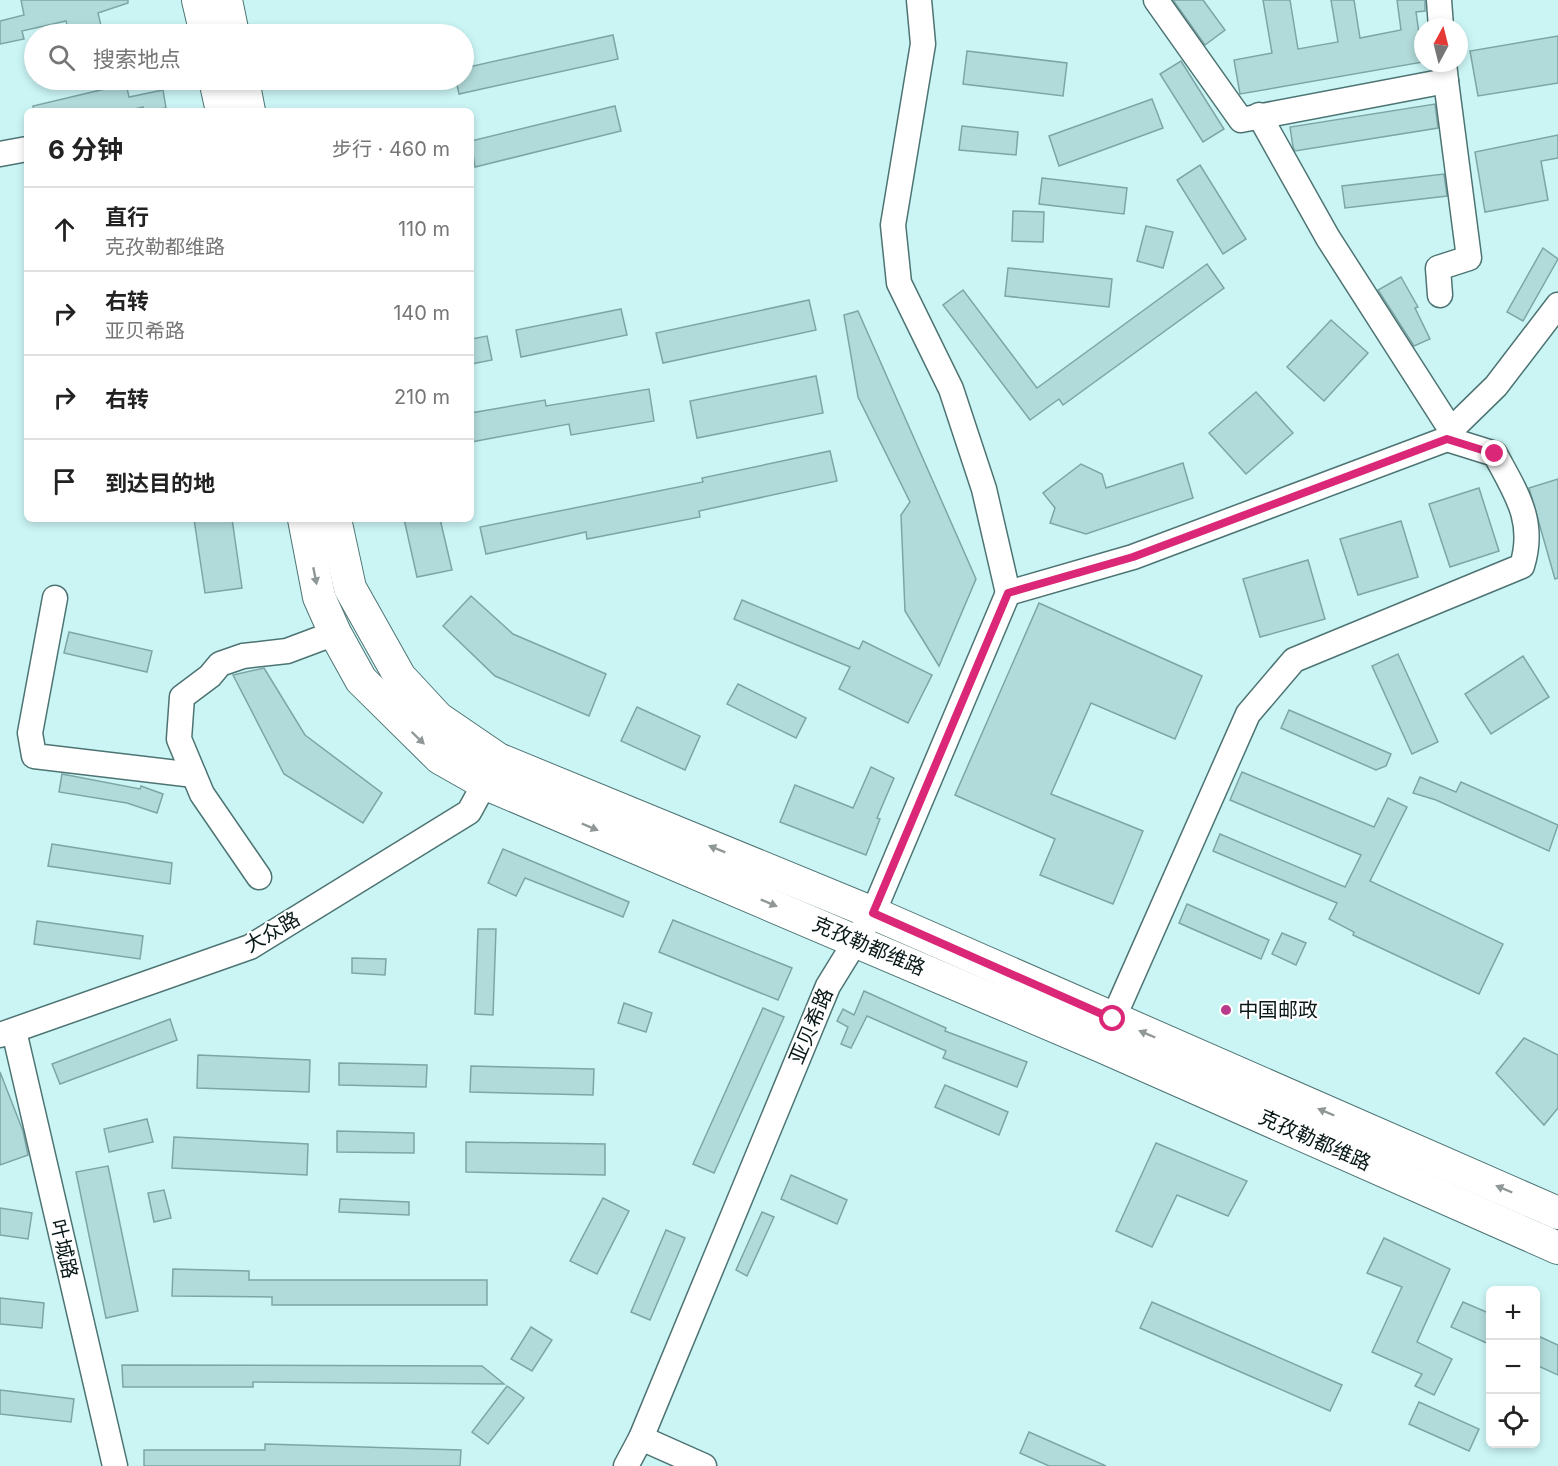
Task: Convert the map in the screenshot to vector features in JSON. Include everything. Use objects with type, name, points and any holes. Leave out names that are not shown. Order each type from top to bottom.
[{"type":"main road","points":[[198,0],[204,24]]},
{"type":"main road","points":[[226,0],[231,24]]},
{"type":"main road","name":"克孜勒都维路","points":[[305,522],[319,597],[335,633],[361,680],[440,758],[491,771],[873,913],[1558,1213]]},
{"type":"main road","name":"克孜勒都维路","points":[[336,522],[350,588],[400,677],[491,771],[854,940],[1558,1248]]},
{"type":"street","points":[[919,0],[923,44],[893,225],[899,283],[951,389],[984,489],[1008,593],[1133,557],[1449,434],[1496,386],[1558,305]]},
{"type":"street","points":[[1156,0],[1241,120],[1445,72],[1469,258],[1438,268],[1440,296]]},
{"type":"street","points":[[1439,0],[1440,18]]},
{"type":"street","points":[[1113,1019],[1248,714],[1294,660],[1522,566],[1528,546],[1524,509],[1495,454],[1449,434],[1328,238],[1259,115]]},
{"type":"street","points":[[0,154],[24,150]]},
{"type":"street","name":"亚贝希路","points":[[626,1466],[641,1438],[828,986],[854,940],[873,913],[1008,593]]},
{"type":"street","points":[[55,598],[30,733],[34,756],[194,775]]},
{"type":"street","points":[[259,877],[202,794],[179,739],[182,697],[210,676],[220,664],[243,656],[287,651],[335,633]]},
{"type":"street","name":"大众路","points":[[7,1033],[250,947],[469,812],[491,771]]},
{"type":"street","name":"叶城路","points":[[7,1033],[115,1466]]},
{"type":"street","points":[[641,1438],[704,1466]]},
{"type":"building","points":[[21,0],[128,0],[128,3],[98,13],[101,24],[67,24],[66,21],[53,24],[24,24],[22,31],[24,39],[0,44],[0,21],[24,15]]},
{"type":"building","points":[[1173,0],[1203,0],[1225,30],[1205,45]]},
{"type":"building","points":[[1263,0],[1290,0],[1298,49],[1338,42],[1331,0],[1354,0],[1360,38],[1401,30],[1397,0],[1425,0],[1425,11],[1416,12],[1417,18],[1414,18],[1414,64],[1240,94],[1234,60],[1272,53]]},
{"type":"building","points":[[613,35],[618,59],[459,94],[458,90],[474,90],[474,66]]},
{"type":"building","points":[[1558,36],[1558,83],[1478,96],[1470,51]]},
{"type":"building","points":[[967,51],[1067,63],[1063,96],[963,84]]},
{"type":"building","points":[[1181,61],[1224,129],[1203,142],[1160,74]]},
{"type":"building","points":[[101,90],[127,90],[129,97],[163,90],[166,108],[33,108],[33,106]]},
{"type":"building","points":[[1152,99],[1163,128],[1059,166],[1049,136]]},
{"type":"building","points":[[1435,104],[1438,128],[1295,151],[1293,147],[1290,127]]},
{"type":"building","points":[[615,106],[621,131],[475,167],[474,140]]},
{"type":"building","points":[[962,126],[1018,132],[1016,155],[959,150]]},
{"type":"building","points":[[1558,135],[1558,158],[1541,161],[1548,200],[1485,212],[1475,152]]},
{"type":"building","points":[[1200,165],[1246,239],[1223,254],[1177,180]]},
{"type":"building","points":[[1444,174],[1447,196],[1345,208],[1342,186]]},
{"type":"building","points":[[1042,178],[1127,188],[1124,214],[1039,204]]},
{"type":"building","points":[[1013,211],[1044,212],[1043,242],[1012,241]]},
{"type":"building","points":[[1146,226],[1173,232],[1163,268],[1137,261]]},
{"type":"building","points":[[1543,248],[1558,259],[1523,321],[1507,312]]},
{"type":"building","points":[[1207,264],[1224,288],[1063,405],[1059,399],[1030,420],[943,305],[963,290],[1037,388]]},
{"type":"building","points":[[1008,268],[1112,279],[1109,307],[1005,296]]},
{"type":"building","points":[[1401,277],[1418,307],[1415,308],[1430,339],[1414,346],[1378,290]]},
{"type":"building","points":[[809,300],[816,330],[663,363],[656,333]]},
{"type":"building","points":[[621,309],[627,335],[521,357],[516,330]]},
{"type":"building","points":[[858,311],[976,579],[939,666],[905,611],[901,515],[910,502],[858,397],[844,315]]},
{"type":"building","points":[[1331,320],[1368,353],[1324,401],[1287,367]]},
{"type":"building","points":[[487,336],[492,360],[474,363],[474,338]]},
{"type":"building","points":[[816,376],[823,413],[697,438],[690,401]]},
{"type":"building","points":[[649,389],[654,421],[571,435],[569,424],[474,441],[474,412],[545,400],[546,406]]},
{"type":"building","points":[[1256,392],[1293,433],[1246,474],[1209,433]]},
{"type":"building","points":[[830,451],[837,481],[699,511],[700,517],[587,539],[586,532],[486,554],[480,527],[703,482],[702,478]]},
{"type":"building","points":[[1183,463],[1193,498],[1086,534],[1050,523],[1055,508],[1043,493],[1081,464],[1102,474],[1106,488]]},
{"type":"building","points":[[1558,479],[1558,578],[1555,579],[1529,488]]},
{"type":"building","points":[[1479,488],[1499,551],[1450,567],[1429,504]]},
{"type":"building","points":[[1401,521],[1418,577],[1358,595],[1340,539]]},
{"type":"building","points":[[194,522],[232,522],[242,588],[205,593]]},
{"type":"building","points":[[405,522],[441,522],[452,570],[417,577]]},
{"type":"building","points":[[1308,560],[1325,619],[1260,637],[1243,579]]},
{"type":"building","points":[[471,596],[513,634],[606,674],[589,716],[495,676],[443,626]]},
{"type":"building","points":[[742,600],[859,649],[863,641],[932,675],[908,723],[839,689],[850,667],[734,619]]},
{"type":"building","points":[[1039,603],[1202,676],[1175,739],[1091,703],[1051,794],[1143,831],[1113,904],[1040,875],[1055,839],[955,795]]},
{"type":"building","points":[[69,632],[152,651],[147,672],[64,653]]},
{"type":"building","points":[[1398,654],[1438,742],[1412,754],[1372,666]]},
{"type":"building","points":[[1523,656],[1549,697],[1491,734],[1465,694]]},
{"type":"building","points":[[264,668],[305,735],[382,793],[363,823],[284,774],[233,675]]},
{"type":"building","points":[[738,684],[806,718],[796,738],[727,704]]},
{"type":"building","points":[[637,707],[700,736],[685,770],[621,741]]},
{"type":"building","points":[[1289,710],[1391,754],[1386,766],[1376,770],[1281,728]]},
{"type":"building","points":[[871,767],[894,778],[877,818],[880,819],[866,855],[780,822],[795,785],[853,808]]},
{"type":"building","points":[[1242,772],[1374,827],[1388,798],[1407,807],[1370,881],[1503,944],[1479,994],[1353,935],[1354,932],[1329,919],[1337,903],[1213,851],[1220,834],[1345,887],[1361,855],[1230,800]]},
{"type":"building","points":[[62,774],[140,789],[141,786],[163,794],[157,813],[127,803],[59,792]]},
{"type":"building","points":[[1420,777],[1456,792],[1461,782],[1558,825],[1549,851],[1436,800],[1413,793]]},
{"type":"building","points":[[52,844],[172,863],[170,884],[48,866]]},
{"type":"building","points":[[503,849],[629,902],[623,917],[525,878],[516,896],[488,883]]},
{"type":"building","points":[[1187,904],[1269,940],[1261,959],[1179,923]]},
{"type":"building","points":[[673,920],[792,968],[778,1000],[659,952]]},
{"type":"building","points":[[37,921],[143,936],[140,959],[34,944]]},
{"type":"building","points":[[478,929],[496,929],[493,1015],[475,1014]]},
{"type":"building","points":[[1282,933],[1306,943],[1296,965],[1272,954]]},
{"type":"building","points":[[352,958],[386,959],[385,975],[352,973]]},
{"type":"building","points":[[864,991],[946,1028],[945,1031],[1027,1062],[1017,1087],[943,1058],[946,1051],[867,1016],[851,1048],[841,1044],[848,1027],[837,1021],[843,1009],[854,1015]]},
{"type":"building","points":[[624,1003],[652,1013],[646,1032],[618,1023]]},
{"type":"building","points":[[763,1008],[784,1017],[714,1173],[693,1164]]},
{"type":"building","points":[[170,1019],[177,1040],[60,1084],[52,1064]]},
{"type":"building","points":[[1524,1038],[1558,1055],[1558,1108],[1544,1125],[1496,1073]]},
{"type":"building","points":[[198,1055],[310,1060],[309,1092],[197,1088]]},
{"type":"building","points":[[339,1063],[427,1065],[426,1087],[339,1085]]},
{"type":"building","points":[[471,1066],[594,1069],[593,1095],[470,1092]]},
{"type":"building","points":[[0,1072],[23,1131],[28,1155],[0,1165]]},
{"type":"building","points":[[945,1085],[1008,1112],[999,1135],[935,1107]]},
{"type":"building","points":[[147,1119],[153,1142],[109,1152],[104,1129]]},
{"type":"building","points":[[337,1131],[414,1133],[414,1153],[337,1152]]},
{"type":"building","points":[[174,1137],[308,1144],[307,1175],[172,1168]]},
{"type":"building","points":[[466,1142],[605,1144],[605,1175],[466,1172]]},
{"type":"building","points":[[1156,1143],[1247,1181],[1228,1216],[1177,1195],[1152,1247],[1116,1231]]},
{"type":"building","points":[[108,1166],[138,1311],[106,1318],[76,1172]]},
{"type":"building","points":[[791,1175],[847,1200],[837,1224],[781,1199]]},
{"type":"building","points":[[164,1190],[171,1218],[154,1222],[148,1193]]},
{"type":"building","points":[[603,1198],[629,1211],[597,1274],[570,1261]]},
{"type":"building","points":[[340,1199],[409,1202],[409,1215],[339,1212]]},
{"type":"building","points":[[0,1208],[32,1213],[28,1239],[0,1235]]},
{"type":"building","points":[[762,1212],[774,1217],[747,1276],[736,1270]]},
{"type":"building","points":[[666,1230],[685,1238],[650,1320],[631,1312]]},
{"type":"building","points":[[1384,1238],[1450,1269],[1417,1342],[1452,1359],[1434,1395],[1415,1386],[1422,1374],[1372,1352],[1402,1287],[1367,1273]]},
{"type":"building","points":[[173,1269],[249,1271],[249,1280],[487,1280],[487,1305],[272,1305],[272,1297],[172,1296]]},
{"type":"building","points":[[0,1298],[44,1303],[42,1328],[0,1324]]},
{"type":"building","points":[[1152,1302],[1342,1385],[1330,1411],[1140,1328]]},
{"type":"building","points":[[1463,1302],[1486,1312],[1486,1343],[1451,1327]]},
{"type":"building","points":[[531,1327],[552,1340],[532,1371],[511,1359]]},
{"type":"building","points":[[1540,1337],[1558,1345],[1558,1375],[1540,1367]]},
{"type":"building","points":[[122,1365],[482,1366],[504,1384],[253,1382],[253,1387],[123,1387]]},
{"type":"building","points":[[507,1386],[524,1398],[488,1444],[472,1432]]},
{"type":"building","points":[[0,1390],[74,1399],[71,1422],[0,1414]]},
{"type":"building","points":[[1419,1402],[1479,1429],[1469,1451],[1409,1424]]},
{"type":"building","points":[[1029,1432],[1106,1466],[1049,1466],[1020,1453]]},
{"type":"building","points":[[265,1444],[461,1450],[460,1466],[144,1466],[144,1450],[265,1450]]},
{"type":"place","name":"中国邮政","points":[[1226,1010]]},
{"type":"route","points":[[1113,1019],[873,913],[1008,593],[1133,557],[1447,439],[1495,454]]}]
